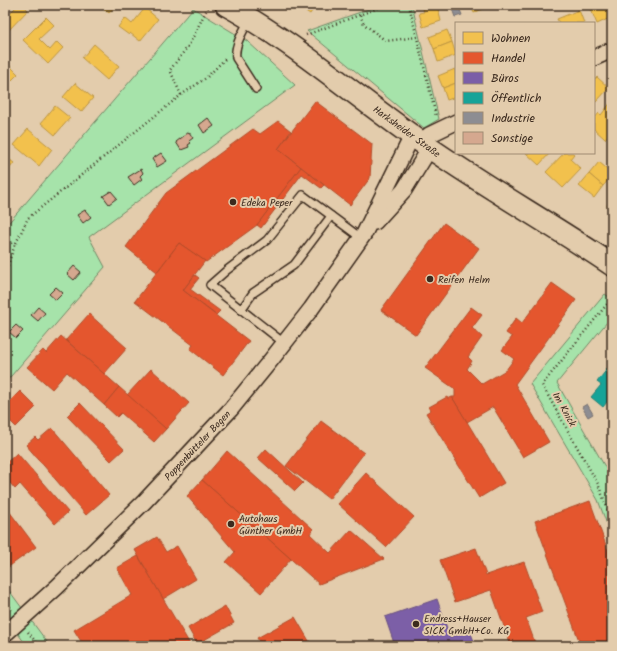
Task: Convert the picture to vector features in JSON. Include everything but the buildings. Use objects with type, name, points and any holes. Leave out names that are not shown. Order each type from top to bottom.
[{"type":"main road","name":"Harksheider Straße","points":[[226,5],[251,18],[612,265]]},
{"type":"street","points":[[595,58],[612,50]]},
{"type":"street","points":[[426,139],[455,123]]},
{"type":"street","name":"Poppenbütteler Bogen","points":[[362,236],[404,190],[426,139]]},
{"type":"street","name":"Poppenbütteler Bogen","points":[[5,634],[57,587],[144,502],[231,409],[311,309],[362,236],[426,139]]},
{"type":"lane","points":[[251,18],[238,43],[236,58],[256,89]]},
{"type":"lane","points":[[284,343],[210,285],[227,270],[267,240],[303,195],[331,216],[362,236]]},
{"type":"lane","points":[[241,310],[253,293],[294,265],[331,216]]},
{"type":"path","points":[[181,95],[170,70],[188,45],[209,5]]},
{"type":"path","points":[[287,43],[386,5]]},
{"type":"path","points":[[409,5],[417,37],[426,139]]},
{"type":"path","points":[[360,15],[364,24],[386,41],[417,37]]},
{"type":"path","points":[[5,273],[15,245],[28,218],[181,95],[206,78],[226,58],[238,43]]},
{"type":"path","points":[[5,238],[15,245]]},
{"type":"path","name":"Im Knick","points":[[612,298],[542,385],[598,484],[612,520]]},
{"type":"green space","points":[[380,5],[412,5],[439,119],[424,128],[307,31]]},
{"type":"green space","points":[[193,8],[247,41],[295,85],[89,237],[105,267],[5,383],[5,227]]},
{"type":"green space","points":[[605,294],[612,299],[612,316],[557,383],[612,479],[612,538],[598,500],[530,384]]},
{"type":"green space","points":[[5,585],[50,646],[27,646],[5,616]]},
{"type":"place","name":"Edeka Peper","points":[[233,202]]},
{"type":"place","name":"Reifen Helm","points":[[430,279]]},
{"type":"place","name":"Autohaus Günther GmbH","points":[[231,524]]},
{"type":"place","name":"Endress+Hauser SICK GmbH+Co. KG","points":[[416,624]]}]
